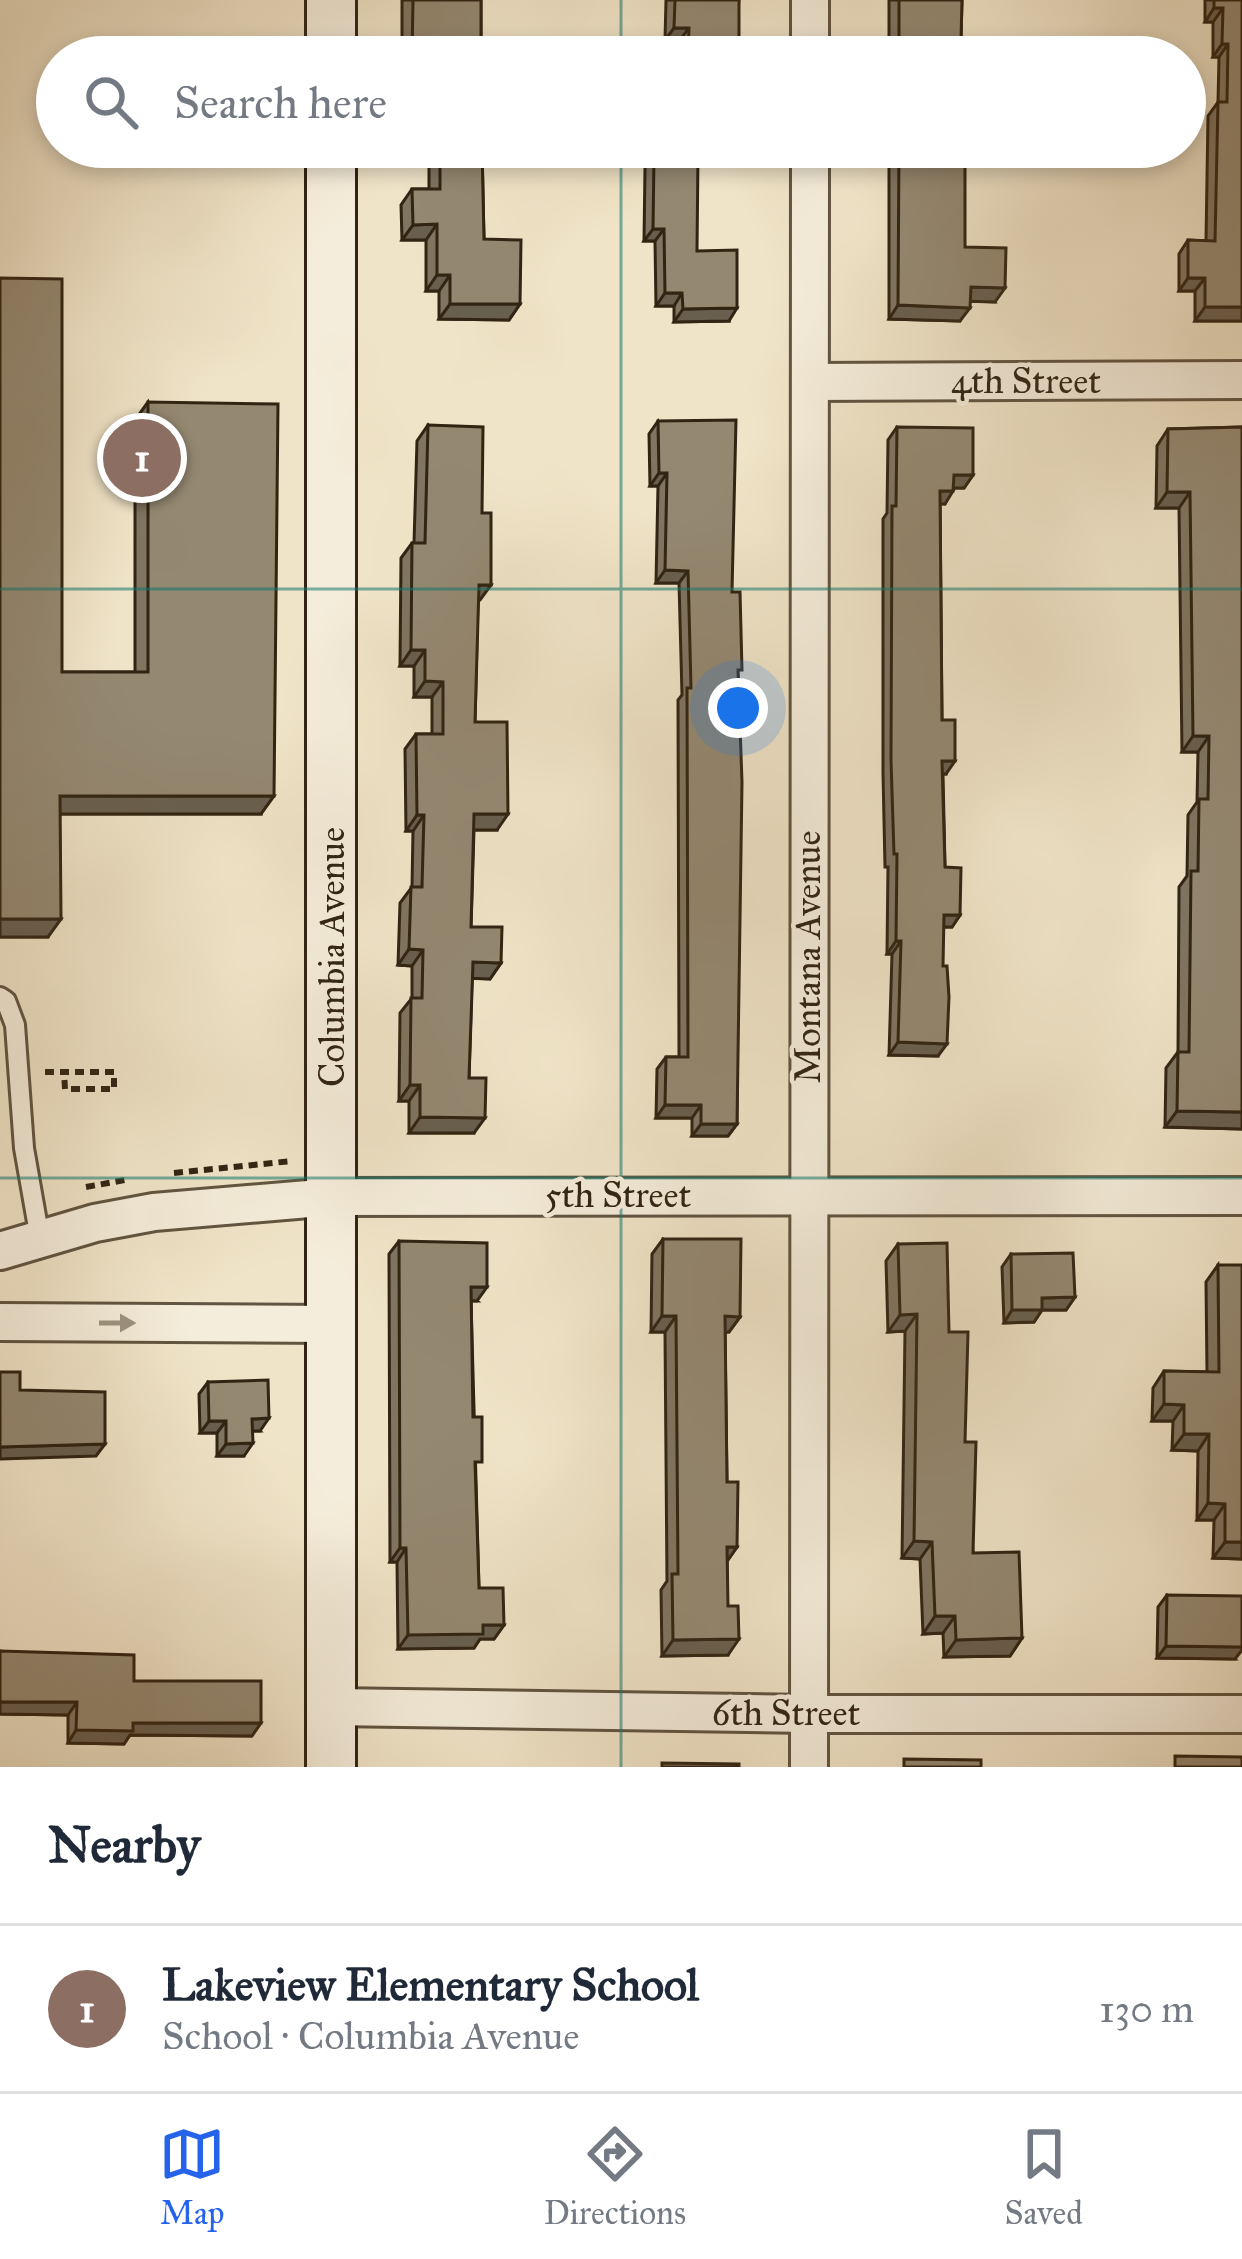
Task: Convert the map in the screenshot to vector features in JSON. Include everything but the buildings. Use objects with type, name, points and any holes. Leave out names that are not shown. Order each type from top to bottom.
[{"type":"street","points":[[331,0],[331,36]]},
{"type":"street","points":[[810,0],[810,36]]},
{"type":"street","name":"Columbia Avenue","points":[[331,168],[331,1767]]},
{"type":"street","name":"Montana Avenue","points":[[809,1767],[810,168]]},
{"type":"street","name":"4th Street","points":[[810,382],[1242,380]]},
{"type":"street","name":"5th Street","points":[[0,1251],[154,1212],[332,1197],[1242,1196]]},
{"type":"street","points":[[0,1322],[332,1324]]},
{"type":"street","name":"6th Street","points":[[331,1707],[1242,1714]]},
{"type":"lane","points":[[0,997],[15,1025],[24,1148],[40,1239]]},
{"type":"path","points":[[45,1072],[64,1072],[115,1072],[115,1089],[65,1089],[64,1072]]},
{"type":"place","name":"Lakeview Elementary School","points":[[142,458]]}]
